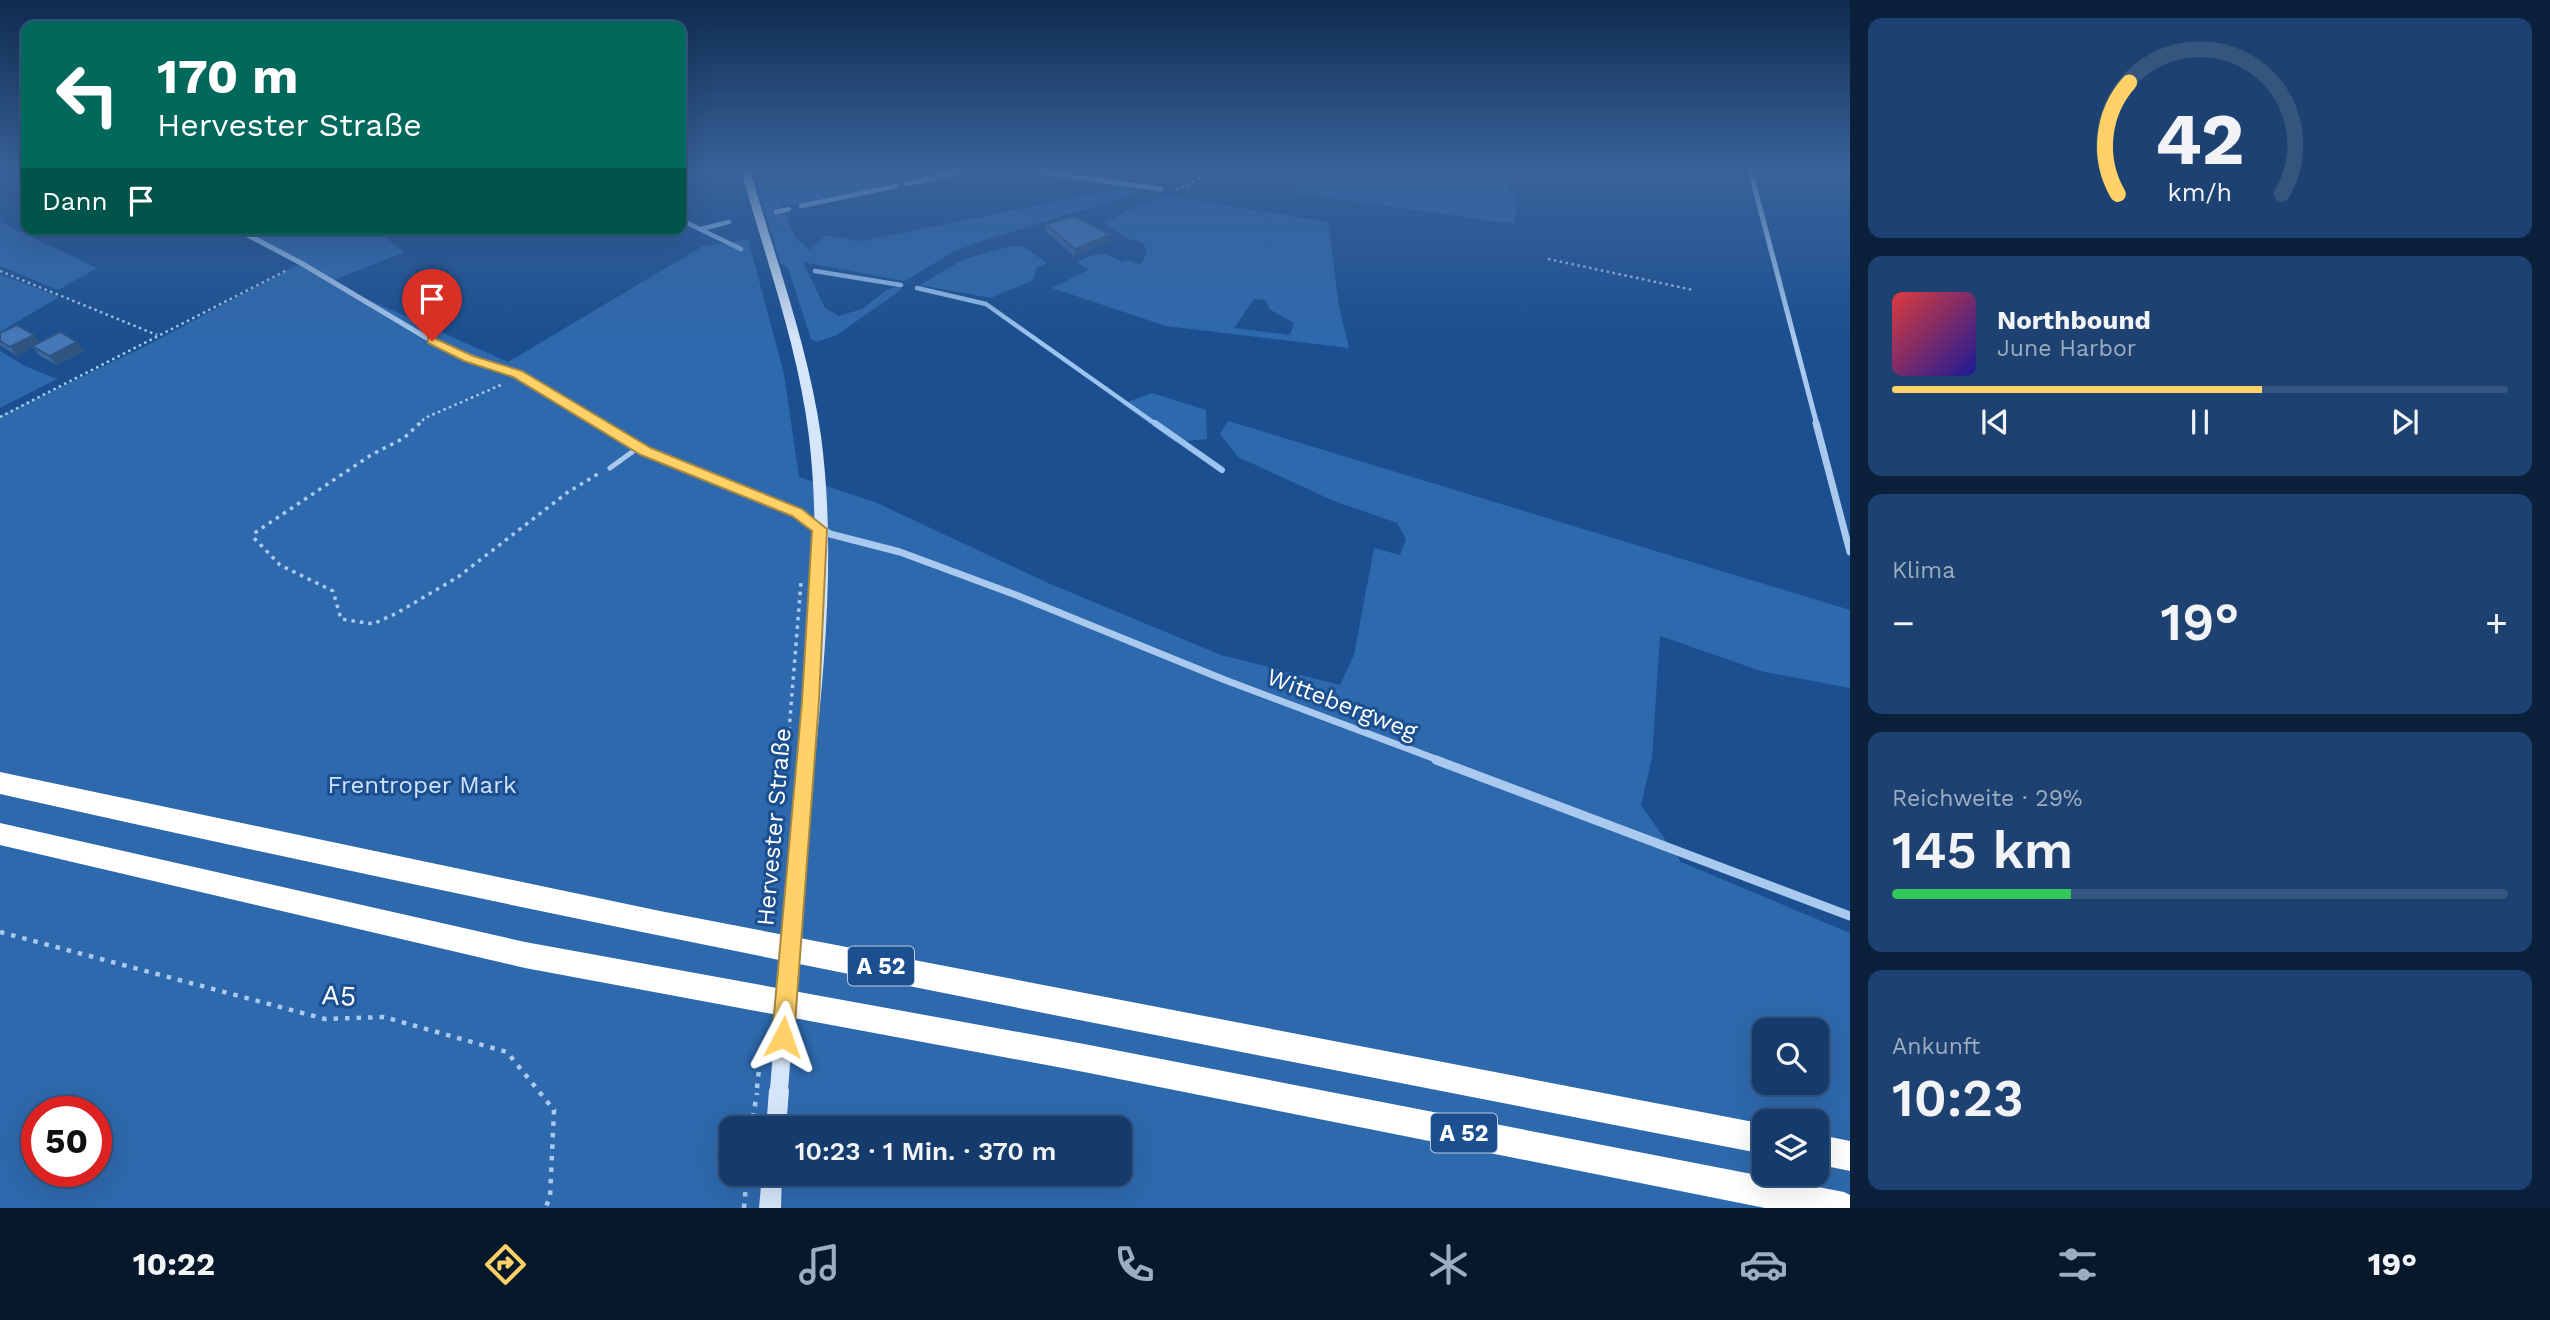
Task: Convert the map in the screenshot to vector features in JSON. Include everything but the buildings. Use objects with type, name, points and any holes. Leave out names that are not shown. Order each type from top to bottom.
[{"type":"highway","name":"A 52","points":[[0,783],[210,831],[561,904],[1752,1137]]},
{"type":"highway","name":"A 52","points":[[0,834],[524,955],[1070,1056],[1844,1208]]},
{"type":"highway","points":[[1829,1152],[1850,1156]]},
{"type":"main road","name":"Hervester Straße","points":[[761,226],[801,370],[814,435],[820,529],[818,588],[777,1116]]},
{"type":"main road","points":[[769,1208],[771,1186]]},
{"type":"street","points":[[1765,226],[1850,552]]},
{"type":"street","points":[[247,235],[301,263],[328,282],[432,341],[469,358],[518,374],[639,447],[797,513],[820,529]]},
{"type":"street","name":"Wittebergweg","points":[[820,529],[900,552],[1003,590],[1225,680],[1850,916]]},
{"type":"lane","points":[[610,468],[639,447]]},
{"type":"path","points":[[1548,259],[1693,290]]},
{"type":"path","points":[[0,416],[301,263]]},
{"type":"path","points":[[0,271],[157,335]]},
{"type":"path","points":[[518,374],[501,385],[425,418],[404,438],[371,455],[265,525],[256,532],[254,538],[267,556],[290,574],[333,591],[341,619],[373,624],[458,577],[568,492],[610,468]]},
{"type":"path","name":"A5","points":[[0,932],[325,1019],[384,1017],[506,1052],[554,1111],[550,1198],[545,1208]]},
{"type":"path","points":[[753,1116],[757,1088]]},
{"type":"path","points":[[744,1208],[746,1186]]},
{"type":"green space","points":[[0,226],[9,226],[21,232],[21,235],[27,235],[97,268],[58,290],[0,266]]},
{"type":"green space","points":[[770,226],[791,226],[796,238],[810,250],[826,235],[861,241],[933,226],[1030,226],[953,252],[905,281],[803,262],[825,308],[839,316],[862,309],[887,290],[899,286],[902,289],[837,335],[817,342],[811,339],[788,268],[780,263]]},
{"type":"green space","points":[[1109,226],[1329,226],[1339,306],[1349,348],[1166,326],[1052,288],[1088,270],[1077,262],[1095,254],[1141,264],[1147,252],[1142,242],[1128,239]],"holes":[[[1254,299],[1266,300],[1269,309],[1294,323],[1290,335],[1234,328]]]},
{"type":"green space","name":"Frentroper Mark","points":[[249,235],[382,235],[405,252],[329,282],[508,362],[701,247],[748,239],[784,374],[799,477],[875,502],[1048,583],[1221,655],[1340,685],[1354,655],[1374,548],[1400,555],[1406,539],[1397,523],[1334,501],[1238,457],[1220,434],[1228,421],[1850,610],[1850,688],[1764,672],[1660,636],[1652,758],[1641,805],[1681,862],[1850,933],[1850,1208],[0,1208],[0,416],[148,345],[301,263]]},
{"type":"green space","points":[[1012,246],[1023,246],[1047,263],[1036,268],[1033,280],[991,298],[920,285],[964,259]]},
{"type":"green space","points":[[0,274],[59,297],[0,332]]},
{"type":"green space","points":[[0,351],[25,366],[57,379],[0,408]]},
{"type":"green space","points":[[1152,393],[1206,410],[1207,439],[1175,442],[1122,404]]},
{"type":"waterway","points":[[694,226],[741,249]]},
{"type":"waterway","points":[[701,229],[712,226]]},
{"type":"waterway","points":[[815,271],[901,285]]},
{"type":"waterway","points":[[917,288],[986,304],[1157,425]]},
{"type":"waterway","points":[[1155,423],[1222,470]]},
{"type":"route","points":[[432,341],[469,358],[518,374],[646,452],[797,513],[820,529],[811,701],[783,1037]]}]
